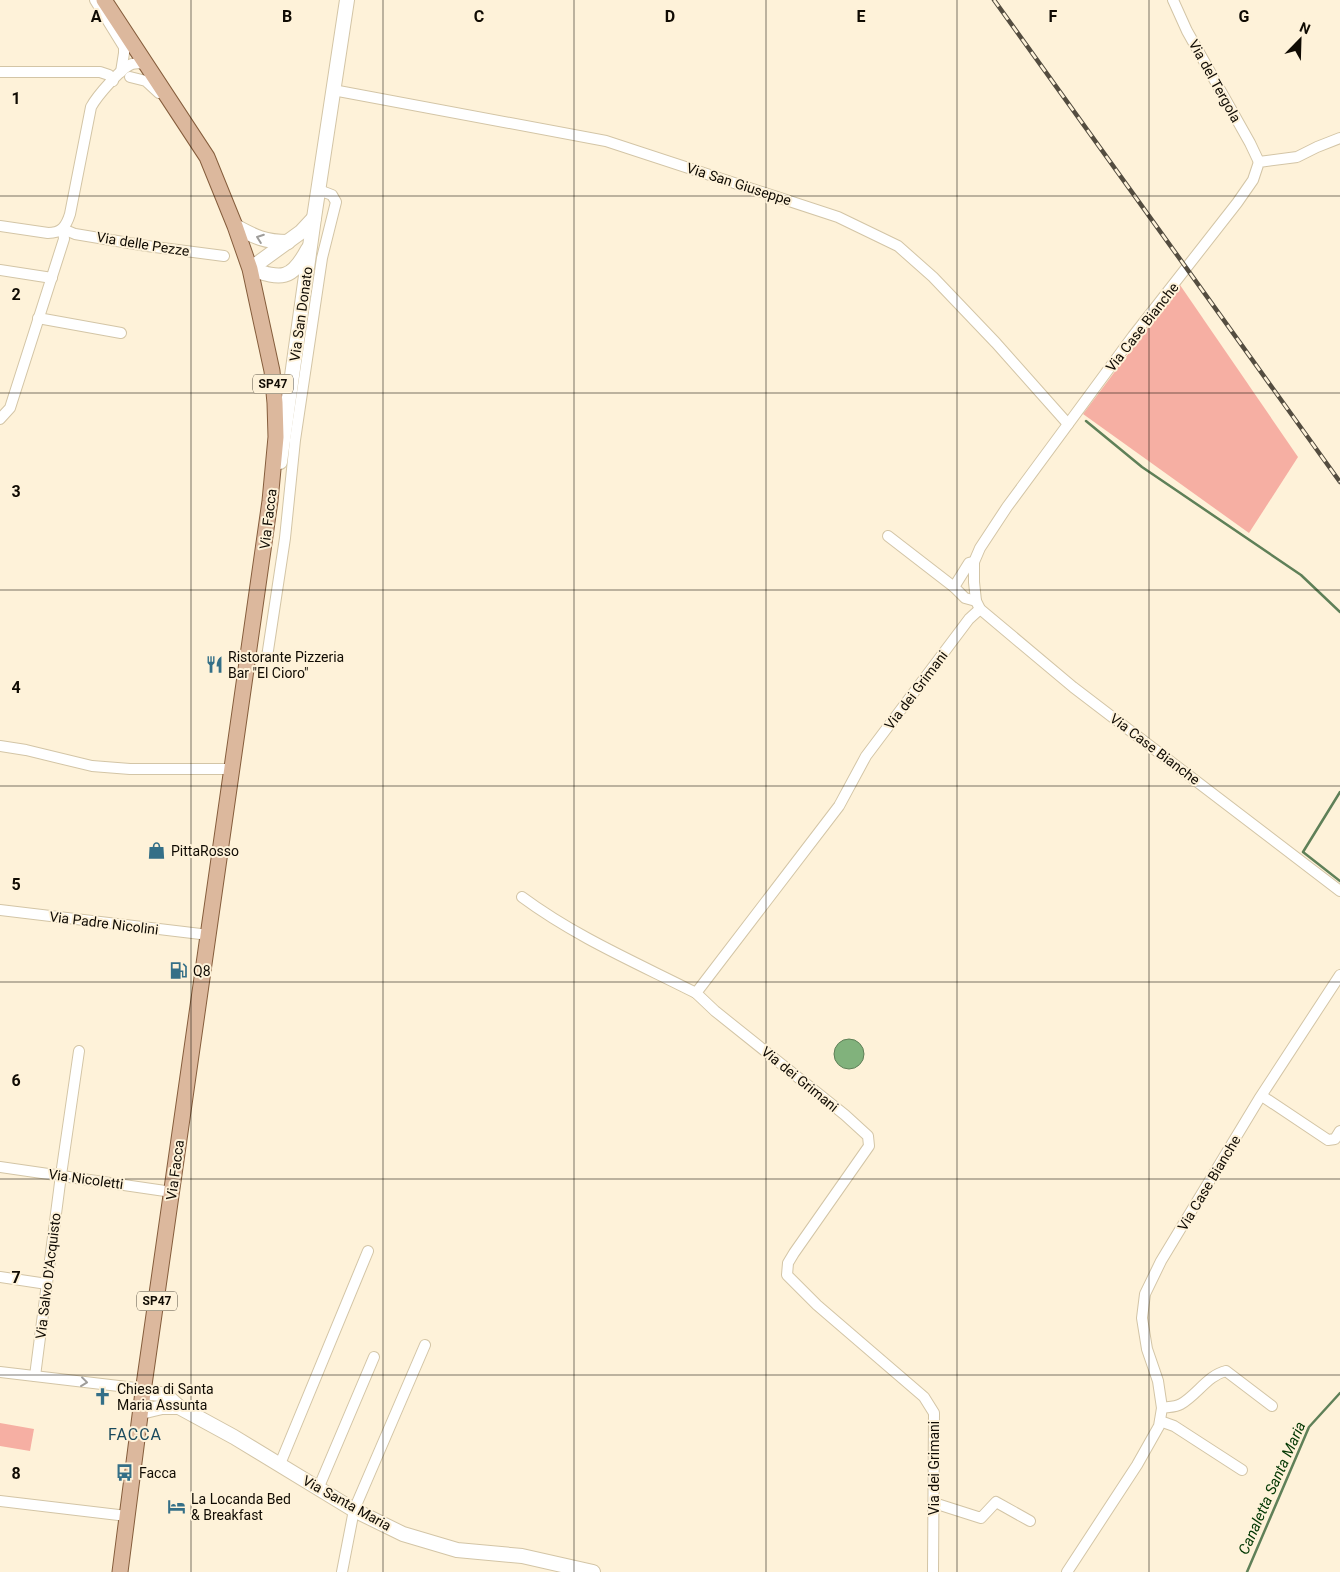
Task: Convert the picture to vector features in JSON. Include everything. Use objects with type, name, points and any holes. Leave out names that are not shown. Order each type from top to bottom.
[{"type":"main road","name":"SP47","points":[[104,0],[206,157],[236,226],[250,269]]},
{"type":"main road","name":"Via Facca","points":[[120,1572],[270,501],[276,436],[275,403],[272,371],[250,269]]},
{"type":"street","points":[[95,0],[124,47],[121,72]]},
{"type":"street","name":"Via San Donato","points":[[270,501],[278,480],[310,244],[347,0]]},
{"type":"street","name":"Via del Tergola","points":[[1173,0],[1187,31],[1259,162]]},
{"type":"street","points":[[0,419],[10,408],[64,239],[63,229],[67,224],[70,214],[91,106],[100,92],[121,72],[132,64],[144,64]]},
{"type":"street","points":[[130,77],[140,70],[144,64]]},
{"type":"street","points":[[0,72],[100,72],[109,75],[113,80]]},
{"type":"street","points":[[113,80],[130,77],[146,81],[194,139]]},
{"type":"street","name":"Via San Giuseppe","points":[[333,90],[606,141],[838,217],[898,246],[933,277],[1068,424]]},
{"type":"street","points":[[1259,162],[1297,157],[1340,138]]},
{"type":"street","name":"Via Case Bianche","points":[[978,605],[974,582],[974,562],[980,548],[1007,507],[1133,336],[1237,203],[1253,180],[1259,162]]},
{"type":"street","points":[[267,657],[285,538],[295,440],[319,277],[336,202],[332,195],[319,190]]},
{"type":"street","points":[[250,269],[301,232],[314,218]]},
{"type":"street","name":"Via delle Pezze","points":[[0,226],[56,233],[63,229],[74,234],[224,256]]},
{"type":"street","points":[[236,226],[255,237],[270,242],[288,242]]},
{"type":"street","name":"Via San Donato","points":[[250,269],[270,276],[281,276],[292,272],[299,264],[310,244]]},
{"type":"street","points":[[0,270],[52,278]]},
{"type":"street","points":[[38,318],[121,333]]},
{"type":"street","name":"Via Case Bianche","points":[[888,536],[954,587],[965,598],[978,605],[1073,686],[1340,890]]},
{"type":"street","name":"Via Case Bianche","points":[[954,587],[969,563],[974,562]]},
{"type":"street","name":"Via dei Grimani","points":[[933,1572],[934,1414],[924,1397],[818,1305],[788,1274],[788,1263],[794,1253],[869,1146],[868,1136],[715,1012],[696,993],[839,806],[866,756],[978,605]]},
{"type":"street","points":[[0,746],[26,750],[92,766],[130,769],[233,769]]},
{"type":"street","points":[[522,897],[547,916],[610,952],[696,993]]},
{"type":"street","name":"Via Padre Nicolini","points":[[0,910],[209,936]]},
{"type":"street","name":"Via Case Bianche","points":[[1067,1572],[1136,1466],[1159,1426],[1162,1408],[1158,1381],[1147,1349],[1142,1318],[1145,1294],[1161,1261],[1262,1096],[1340,975]]},
{"type":"street","name":"Via Salvo D'Acquisto","points":[[35,1376],[60,1175],[78,1051]]},
{"type":"street","points":[[1262,1096],[1328,1140],[1335,1139],[1340,1131]]},
{"type":"street","name":"Via Nicoletti","points":[[0,1167],[172,1192]]},
{"type":"street","points":[[280,1464],[368,1250]]},
{"type":"street","points":[[0,1277],[47,1284]]},
{"type":"street","points":[[342,1572],[354,1510],[425,1345]]},
{"type":"street","points":[[318,1489],[374,1357]]},
{"type":"street","points":[[1162,1408],[1179,1405],[1218,1373],[1226,1371],[1272,1406]]},
{"type":"street","points":[[0,1372],[144,1391]]},
{"type":"street","name":"Via Santa Maria","points":[[144,1391],[169,1398],[179,1407],[280,1464],[354,1510],[403,1534],[457,1550],[522,1556],[593,1572]]},
{"type":"street","points":[[141,1412],[162,1407],[179,1407]]},
{"type":"street","points":[[1160,1421],[1174,1426],[1242,1470]]},
{"type":"street","points":[[0,1500],[127,1516]]},
{"type":"street","points":[[934,1503],[981,1518],[996,1502],[1030,1521]]},
{"type":"shaded area","points":[[1180,285],[1298,457],[1249,533],[1083,414]]},
{"type":"shaded area","points":[[849,1039],[855,1040],[863,1048],[863,1060],[855,1068],[849,1069],[843,1068],[835,1060],[834,1054],[835,1048],[843,1040]]},
{"type":"shaded area","points":[[0,1423],[34,1429],[30,1451],[0,1446]]},
{"type":"waterway","points":[[1086,421],[1142,467],[1301,575],[1340,612]]},
{"type":"waterway","name":"Canaletta Santa Maria","points":[[1340,792],[1303,852],[1340,881]]},
{"type":"waterway","name":"Canaletta Santa Maria","points":[[1247,1572],[1309,1427],[1340,1393]]},
{"type":"railway","points":[[994,0],[1340,482]]},
{"type":"place","name":"Ristorante Pizzeria Bar \"El Cioro\"","points":[[214,665]]},
{"type":"place","name":"PittaRosso","points":[[157,851]]},
{"type":"place","name":"Q8","points":[[179,971]]},
{"type":"place","name":"Chiesa di Santa Maria Assunta","points":[[103,1397]]},
{"type":"place","name":"Facca","points":[[125,1473]]},
{"type":"place","name":"La Locanda Bed & Breakfast","points":[[177,1507]]},
{"type":"district","name":"FACCA","points":[[135,1434]]}]
